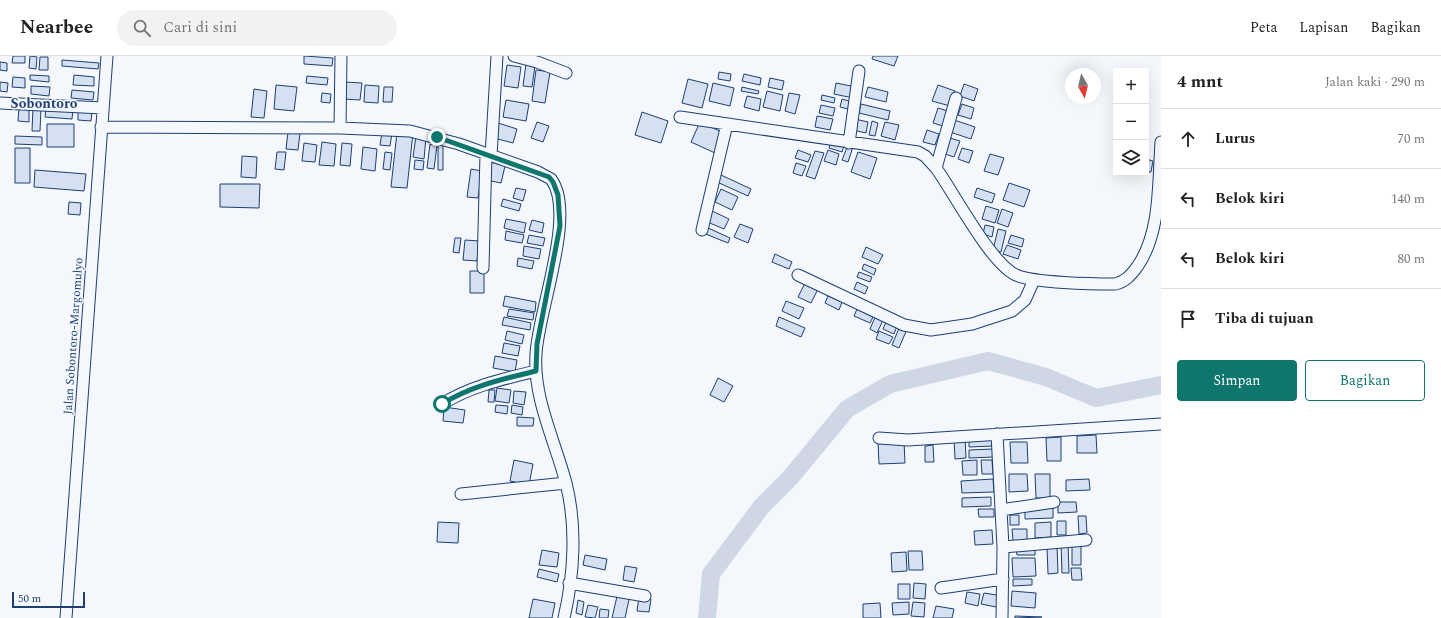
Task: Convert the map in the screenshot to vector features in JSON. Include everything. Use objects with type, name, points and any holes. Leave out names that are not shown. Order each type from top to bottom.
[{"type":"street","name":"Jalan Sobontoro-Margomulyo","points":[[66,618],[107,56]]},
{"type":"street","points":[[340,128],[341,56]]},
{"type":"street","points":[[483,268],[489,155],[497,56]]},
{"type":"street","points":[[514,56],[566,73]]},
{"type":"street","points":[[849,143],[859,71]]},
{"type":"street","points":[[936,168],[956,98]]},
{"type":"street","points":[[0,103],[103,108]]},
{"type":"street","points":[[680,117],[918,152],[925,156],[936,168],[996,259],[1012,274],[1034,280],[1115,284],[1123,281],[1132,274],[1149,251],[1156,229],[1161,142]]},
{"type":"street","points":[[702,230],[727,124]]},
{"type":"street","points":[[101,127],[340,128],[419,132],[549,177],[554,184],[559,202],[560,226],[558,244],[537,344],[536,371],[550,433],[566,483],[573,528],[569,583],[564,618]]},
{"type":"street","points":[[798,275],[904,325],[931,330],[972,324],[1012,311],[1025,300],[1034,280]]},
{"type":"street","points":[[442,404],[466,391],[480,386],[536,371]]},
{"type":"street","points":[[879,438],[908,440],[1161,424]]},
{"type":"street","points":[[997,434],[1003,547],[1002,618]]},
{"type":"street","points":[[461,494],[566,483]]},
{"type":"street","points":[[1001,510],[1054,502]]},
{"type":"street","points":[[1003,547],[1086,540]]},
{"type":"street","points":[[941,588],[1003,579]]},
{"type":"street","points":[[569,583],[645,596]]},
{"type":"building","points":[[13,56],[25,56],[25,63],[12,63]]},
{"type":"building","points":[[30,56],[37,57],[36,69],[29,68]]},
{"type":"building","points":[[304,56],[333,58],[332,66],[304,64]]},
{"type":"building","points":[[873,56],[898,56],[894,66],[872,59]]},
{"type":"building","points":[[40,57],[48,57],[48,70],[39,70]]},
{"type":"building","points":[[62,60],[99,63],[98,69],[62,66]]},
{"type":"building","points":[[0,62],[7,63],[7,71],[0,70]]},
{"type":"building","points":[[526,64],[535,66],[532,87],[523,86]]},
{"type":"building","points":[[507,65],[521,67],[518,88],[504,86]]},
{"type":"building","points":[[536,70],[550,72],[545,103],[532,101]]},
{"type":"building","points":[[719,72],[731,74],[730,81],[718,79]]},
{"type":"building","points":[[744,74],[761,78],[760,85],[742,81]]},
{"type":"building","points":[[30,75],[49,76],[49,82],[30,80]]},
{"type":"building","points":[[74,75],[94,77],[94,86],[73,85]]},
{"type":"building","points":[[307,76],[328,78],[327,85],[306,83]]},
{"type":"building","points":[[13,77],[25,78],[25,88],[12,87]]},
{"type":"building","points":[[770,78],[784,81],[782,90],[768,87]]},
{"type":"building","points":[[688,79],[708,84],[702,108],[682,103]]},
{"type":"building","points":[[0,82],[8,83],[7,92],[0,91]]},
{"type":"building","points":[[345,82],[362,83],[360,100],[343,99]]},
{"type":"building","points":[[713,83],[734,88],[730,106],[709,101]]},
{"type":"building","points":[[836,83],[856,87],[853,98],[834,94]]},
{"type":"building","points":[[964,84],[978,89],[974,101],[960,96]]},
{"type":"building","points":[[276,85],[297,87],[294,111],[274,109]]},
{"type":"building","points":[[365,85],[379,86],[378,103],[364,102]]},
{"type":"building","points":[[938,85],[955,91],[950,106],[932,101]]},
{"type":"building","points":[[31,86],[50,87],[49,96],[31,94]]},
{"type":"building","points":[[384,87],[393,87],[392,102],[383,102]]},
{"type":"building","points":[[742,87],[759,91],[758,94],[741,91]]},
{"type":"building","points":[[868,87],[888,92],[886,102],[865,97]]},
{"type":"building","points":[[254,89],[267,91],[264,118],[251,117]]},
{"type":"building","points":[[72,90],[94,92],[93,100],[71,98]]},
{"type":"building","points":[[767,91],[783,95],[780,111],[763,107]]},
{"type":"building","points":[[322,93],[331,94],[330,103],[321,102]]},
{"type":"building","points":[[789,93],[800,95],[795,114],[785,111]]},
{"type":"building","points":[[822,95],[835,98],[834,103],[821,100]]},
{"type":"building","points":[[747,96],[761,99],[759,111],[744,107]]},
{"type":"building","points":[[842,99],[853,102],[852,110],[840,107]]},
{"type":"building","points":[[506,100],[529,104],[526,121],[503,117]]},
{"type":"building","points":[[861,104],[890,111],[888,120],[859,113]]},
{"type":"building","points":[[962,104],[974,108],[971,119],[958,115]]},
{"type":"building","points":[[821,105],[835,108],[833,116],[819,113]]},
{"type":"building","points":[[19,108],[29,109],[29,122],[18,121]]},
{"type":"building","points":[[33,108],[41,108],[40,131],[32,131]]},
{"type":"building","points":[[46,108],[73,109],[72,119],[45,117]]},
{"type":"building","points":[[938,108],[951,112],[946,127],[933,123]]},
{"type":"building","points":[[78,109],[92,110],[91,121],[78,120]]},
{"type":"building","points":[[642,112],[668,121],[661,143],[635,135]]},
{"type":"building","points":[[817,116],[833,119],[830,130],[815,127]]},
{"type":"building","points":[[855,119],[868,122],[866,133],[853,130]]},
{"type":"building","points":[[954,120],[975,127],[971,139],[950,132]]},
{"type":"building","points":[[872,121],[878,123],[875,136],[869,135]]},
{"type":"building","points":[[537,122],[549,126],[543,142],[531,138]]},
{"type":"building","points":[[700,122],[724,133],[715,153],[691,142]]},
{"type":"building","points":[[885,122],[899,125],[895,140],[881,136]]},
{"type":"building","points":[[498,123],[517,129],[513,143],[494,138]]},
{"type":"building","points":[[47,124],[74,124],[74,147],[47,147]]},
{"type":"building","points":[[927,130],[939,134],[935,145],[923,142]]},
{"type":"building","points":[[288,132],[300,133],[298,150],[286,149]]},
{"type":"building","points":[[382,132],[392,133],[390,146],[380,145]]},
{"type":"building","points":[[397,132],[413,133],[407,188],[391,187]]},
{"type":"building","points":[[15,136],[42,137],[42,145],[15,144]]},
{"type":"building","points":[[416,136],[426,137],[424,159],[413,157]]},
{"type":"building","points":[[950,138],[960,141],[954,157],[945,154]]},
{"type":"building","points":[[438,140],[443,140],[443,170],[438,170]]},
{"type":"building","points":[[322,142],[336,144],[334,166],[319,165]]},
{"type":"building","points":[[831,142],[844,146],[842,152],[829,148]]},
{"type":"building","points":[[304,143],[317,145],[315,162],[302,161]]},
{"type":"building","points":[[342,143],[352,144],[350,166],[340,165]]},
{"type":"building","points":[[430,144],[437,145],[434,169],[427,168]]},
{"type":"building","points":[[848,145],[853,147],[848,162],[842,160]]},
{"type":"building","points":[[363,147],[377,149],[375,171],[361,169]]},
{"type":"building","points":[[15,148],[30,148],[30,183],[15,183]]},
{"type":"building","points":[[962,148],[973,151],[969,163],[958,159]]},
{"type":"building","points":[[798,150],[811,155],[808,162],[795,158]]},
{"type":"building","points":[[828,150],[839,154],[836,165],[824,161]]},
{"type":"building","points":[[815,151],[824,153],[815,179],[806,176]]},
{"type":"building","points":[[277,152],[286,152],[284,170],[275,169]]},
{"type":"building","points":[[385,152],[392,153],[390,170],[383,169]]},
{"type":"building","points":[[858,152],[877,158],[870,179],[851,172]]},
{"type":"building","points":[[990,154],[1004,158],[998,175],[984,171]]},
{"type":"building","points":[[242,156],[257,157],[256,178],[241,177]]},
{"type":"building","points":[[415,160],[424,161],[423,170],[414,169]]},
{"type":"building","points":[[1149,160],[1153,161],[1151,172],[1149,172]]},
{"type":"building","points":[[490,162],[505,166],[501,183],[486,180]]},
{"type":"building","points":[[796,163],[806,166],[802,176],[793,173]]},
{"type":"building","points":[[471,169],[482,171],[478,198],[467,197]]},
{"type":"building","points":[[35,170],[86,174],[84,191],[34,187]]},
{"type":"building","points":[[721,175],[751,189],[748,196],[717,182]]},
{"type":"building","points":[[1009,183],[1030,190],[1024,207],[1003,200]]},
{"type":"building","points":[[220,184],[260,184],[259,208],[220,207]]},
{"type":"building","points":[[516,188],[526,190],[523,201],[513,198]]},
{"type":"building","points":[[977,188],[995,194],[992,203],[974,197]]},
{"type":"building","points":[[721,189],[738,197],[732,210],[715,202]]},
{"type":"building","points":[[503,199],[521,204],[519,211],[501,206]]},
{"type":"building","points":[[69,202],[81,203],[80,215],[68,214]]},
{"type":"building","points":[[986,206],[999,210],[995,223],[982,219]]},
{"type":"building","points":[[1002,209],[1013,213],[1008,227],[997,223]]},
{"type":"building","points":[[710,210],[729,219],[724,229],[705,221]]},
{"type":"building","points":[[506,219],[526,223],[524,233],[504,228]]},
{"type":"building","points":[[532,220],[544,223],[542,233],[529,230]]},
{"type":"building","points":[[740,224],[753,229],[748,243],[734,237]]},
{"type":"building","points":[[985,225],[994,227],[992,237],[983,234]]},
{"type":"building","points":[[706,227],[730,238],[728,243],[703,233]]},
{"type":"building","points":[[998,229],[1006,231],[1001,252],[993,250]]},
{"type":"building","points":[[506,231],[524,235],[522,243],[505,240]]},
{"type":"building","points":[[529,235],[545,238],[543,246],[527,243]]},
{"type":"building","points":[[1011,235],[1024,239],[1022,247],[1008,243]]},
{"type":"building","points":[[455,238],[461,238],[459,253],[453,252]]},
{"type":"building","points":[[465,240],[479,241],[477,261],[463,260]]},
{"type":"building","points":[[1007,245],[1021,250],[1018,259],[1003,254]]},
{"type":"building","points":[[524,246],[541,249],[539,259],[523,256]]},
{"type":"building","points":[[866,247],[883,255],[878,264],[862,257]]},
{"type":"building","points":[[775,254],[792,262],[789,269],[772,262]]},
{"type":"building","points":[[518,258],[534,261],[532,269],[517,266]]},
{"type":"building","points":[[864,264],[876,269],[874,275],[862,269]]},
{"type":"building","points":[[470,271],[484,271],[484,293],[470,293]]},
{"type":"building","points":[[859,272],[872,277],[870,282],[857,277]]},
{"type":"building","points":[[806,281],[819,287],[811,303],[798,297]]},
{"type":"building","points":[[857,282],[868,287],[865,294],[854,289]]},
{"type":"building","points":[[505,296],[536,302],[535,312],[503,306]]},
{"type":"building","points":[[828,296],[842,302],[839,310],[825,303]]},
{"type":"building","points":[[786,301],[804,308],[799,319],[782,311]]},
{"type":"building","points":[[509,309],[534,313],[533,320],[507,316]]},
{"type":"building","points":[[857,309],[873,317],[870,323],[854,316]]},
{"type":"building","points":[[876,315],[884,318],[877,333],[870,329]]},
{"type":"building","points":[[504,317],[531,323],[530,330],[502,325]]},
{"type":"building","points":[[779,317],[805,328],[801,337],[776,326]]},
{"type":"building","points":[[886,322],[897,326],[894,334],[883,329]]},
{"type":"building","points":[[900,326],[907,329],[899,348],[892,345]]},
{"type":"building","points":[[507,331],[524,335],[522,344],[505,340]]},
{"type":"building","points":[[879,331],[893,337],[889,344],[876,339]]},
{"type":"building","points":[[504,343],[520,346],[518,356],[502,353]]},
{"type":"building","points":[[495,356],[517,360],[515,372],[493,368]]},
{"type":"building","points":[[718,378],[733,386],[724,402],[710,395]]},
{"type":"building","points":[[497,388],[511,390],[509,403],[495,401]]},
{"type":"building","points":[[489,390],[495,390],[494,402],[488,402]]},
{"type":"building","points":[[514,391],[526,392],[524,405],[513,403]]},
{"type":"building","points":[[496,405],[508,406],[507,414],[495,412]]},
{"type":"building","points":[[512,405],[523,407],[522,415],[511,413]]},
{"type":"building","points":[[444,407],[465,410],[463,423],[443,421]]},
{"type":"building","points":[[517,417],[534,418],[533,426],[517,426]]},
{"type":"building","points":[[1096,435],[1097,453],[1077,453],[1077,436]]},
{"type":"building","points":[[965,437],[966,458],[955,459],[954,438]]},
{"type":"building","points":[[993,437],[993,446],[969,447],[969,438]]},
{"type":"building","points":[[1061,437],[1061,461],[1047,461],[1046,438]]},
{"type":"building","points":[[904,441],[905,463],[879,464],[878,442]]},
{"type":"building","points":[[1010,442],[1027,442],[1028,463],[1011,463]]},
{"type":"building","points":[[933,445],[934,462],[925,462],[925,446]]},
{"type":"building","points":[[993,449],[993,457],[969,458],[969,450]]},
{"type":"building","points":[[514,460],[533,464],[529,485],[510,481]]},
{"type":"building","points":[[977,460],[977,475],[963,475],[962,461]]},
{"type":"building","points":[[981,460],[992,460],[993,474],[982,474]]},
{"type":"building","points":[[1009,474],[1027,474],[1028,491],[1009,492]]},
{"type":"building","points":[[1035,474],[1050,474],[1050,498],[1036,498]]},
{"type":"building","points":[[993,479],[994,492],[962,493],[961,481]]},
{"type":"building","points":[[1089,479],[1090,490],[1066,491],[1066,480]]},
{"type":"building","points":[[991,497],[991,506],[962,507],[962,498]]},
{"type":"building","points":[[1058,502],[1076,502],[1077,512],[1058,513]]},
{"type":"building","points":[[1053,508],[1053,518],[1025,519],[1025,509]]},
{"type":"building","points":[[978,509],[994,509],[994,517],[979,517]]},
{"type":"building","points":[[1010,515],[1019,515],[1019,525],[1010,525]]},
{"type":"building","points":[[1078,516],[1086,516],[1087,533],[1079,534]]},
{"type":"building","points":[[1057,521],[1066,521],[1066,535],[1057,535]]},
{"type":"building","points":[[438,522],[459,523],[458,543],[437,542]]},
{"type":"building","points":[[1051,522],[1051,537],[1035,538],[1035,523]]},
{"type":"building","points":[[1012,529],[1027,529],[1027,541],[1013,541]]},
{"type":"building","points":[[992,530],[993,544],[975,545],[974,531]]},
{"type":"building","points":[[1061,543],[1068,543],[1069,573],[1062,573]]},
{"type":"building","points":[[1072,544],[1081,544],[1081,565],[1072,565]]},
{"type":"building","points":[[1057,546],[1058,573],[1048,574],[1047,547]]},
{"type":"building","points":[[1035,547],[1035,555],[1017,555],[1016,548]]},
{"type":"building","points":[[542,550],[559,553],[557,567],[539,565]]},
{"type":"building","points":[[908,551],[922,551],[923,570],[909,570]]},
{"type":"building","points":[[906,552],[907,571],[892,572],[891,553]]},
{"type":"building","points":[[585,555],[607,559],[605,570],[583,565]]},
{"type":"building","points":[[1012,558],[1035,558],[1036,576],[1013,577]]},
{"type":"building","points":[[625,566],[637,568],[634,582],[623,580]]},
{"type":"building","points":[[1071,568],[1081,568],[1082,580],[1072,580]]},
{"type":"building","points":[[539,569],[559,574],[557,582],[537,577]]},
{"type":"building","points":[[1013,579],[1032,579],[1032,585],[1013,586]]},
{"type":"building","points":[[914,583],[926,584],[925,599],[913,598]]},
{"type":"building","points":[[898,584],[910,584],[910,599],[898,599]]},
{"type":"building","points":[[1012,591],[1036,593],[1035,608],[1011,606]]},
{"type":"building","points":[[618,592],[630,595],[625,618],[612,618]]},
{"type":"building","points":[[967,592],[980,594],[978,606],[965,603]]},
{"type":"building","points":[[984,593],[1003,596],[1001,608],[981,604]]},
{"type":"building","points":[[639,597],[651,599],[649,612],[637,611]]},
{"type":"building","points":[[533,599],[555,603],[552,618],[529,618]]},
{"type":"building","points":[[578,600],[584,602],[582,615],[576,613]]},
{"type":"building","points":[[909,602],[909,614],[893,615],[892,603]]},
{"type":"building","points":[[913,602],[925,603],[924,617],[911,616]]},
{"type":"building","points":[[880,603],[881,618],[863,618],[863,604]]},
{"type":"building","points":[[588,605],[598,607],[595,618],[585,617]]},
{"type":"building","points":[[936,606],[954,609],[952,618],[933,618]]},
{"type":"building","points":[[600,609],[609,610],[608,618],[599,618]]},
{"type":"building","points":[[1015,616],[1042,617],[1015,618]]},
{"type":"waterway","points":[[707,618],[711,574],[762,506],[790,478],[847,409],[890,384],[988,361],[1046,377],[1096,398],[1161,385]]},
{"type":"district","name":"Sobontoro","points":[[44,103]]},
{"type":"route","points":[[437,137],[549,177],[556,188],[560,214],[558,244],[549,280],[537,344],[536,371],[480,386],[466,391],[442,404]]}]
